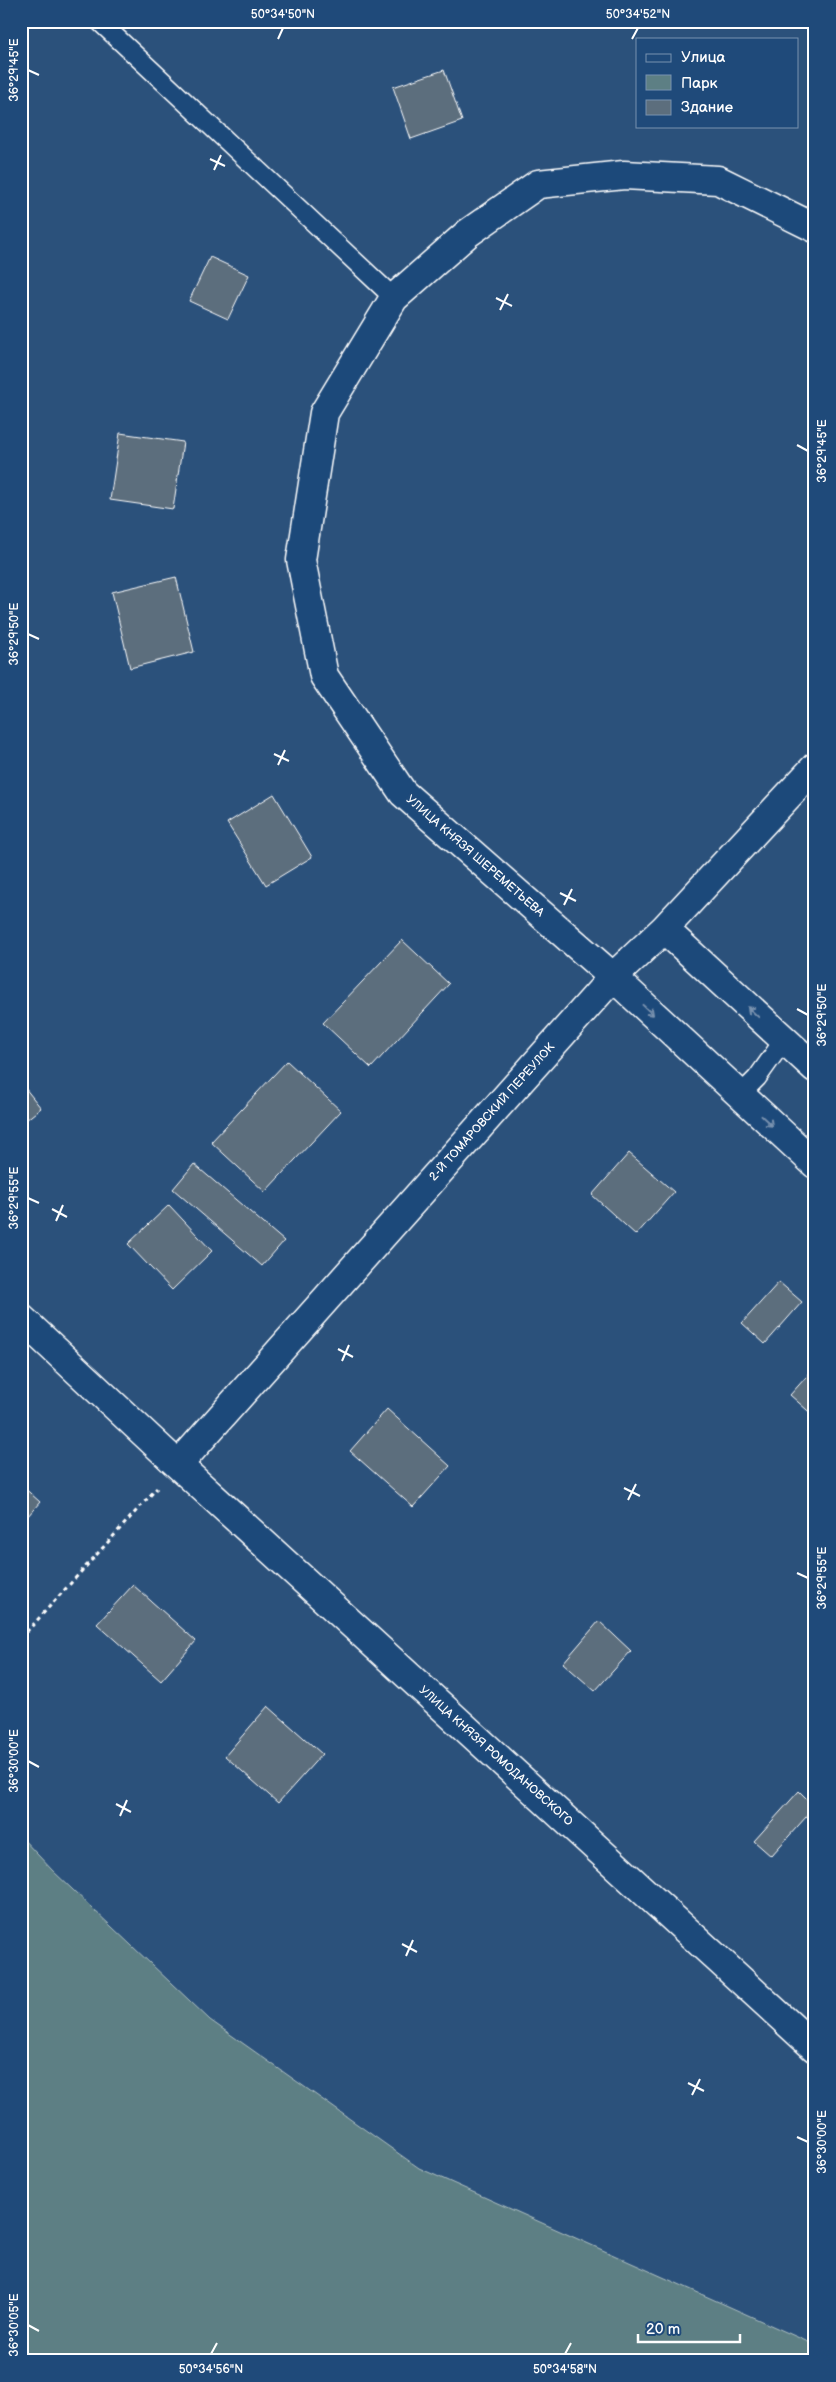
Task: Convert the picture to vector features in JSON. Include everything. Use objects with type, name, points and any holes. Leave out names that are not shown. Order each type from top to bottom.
[{"type":"street","name":"УЛИЦА КНЯЗЯ ШЕРЕМЕТЬЕВА","points":[[815,228],[718,180],[624,175],[538,184],[468,233],[394,298],[324,414],[301,560],[324,676],[403,793],[613,977],[815,1164]]},
{"type":"street","name":"2-Й ТОМАРОВСКИЙ ПЕРЕУЛОК","points":[[178,1465],[613,977],[664,929],[815,767]]},
{"type":"street","points":[[664,929],[815,1068]]},
{"type":"street","name":"УЛИЦА КНЯЗЯ РОМОДАНОВСКОГО","points":[[21,1318],[178,1465],[815,2048]]},
{"type":"lane","points":[[99,21],[394,298]]},
{"type":"lane","points":[[740,1095],[757,1078],[784,1040]]},
{"type":"path","points":[[21,1638],[178,1465]]},
{"type":"green space","points":[[21,1837],[53,1871],[210,2020],[419,2168],[815,2345],[815,2361],[21,2361]]},
{"type":"building","points":[[444,70],[462,121],[411,139],[393,87]]},
{"type":"building","points":[[210,257],[249,275],[228,319],[189,301]]},
{"type":"building","points":[[120,433],[183,442],[173,509],[110,500]]},
{"type":"building","points":[[176,577],[194,652],[130,668],[112,592]]},
{"type":"building","points":[[274,794],[312,857],[266,885],[227,823]]},
{"type":"building","points":[[402,940],[449,984],[371,1068],[323,1023]]},
{"type":"building","points":[[287,1061],[341,1111],[265,1192],[211,1142]]},
{"type":"building","points":[[21,1083],[41,1108],[21,1124]]},
{"type":"building","points":[[629,1153],[674,1192],[636,1235],[592,1195]]},
{"type":"building","points":[[194,1164],[284,1241],[262,1266],[173,1189]]},
{"type":"building","points":[[169,1205],[212,1251],[172,1290],[128,1244]]},
{"type":"building","points":[[779,1282],[802,1302],[765,1344],[742,1323]]},
{"type":"building","points":[[815,1367],[815,1417],[790,1395]]},
{"type":"building","points":[[387,1409],[450,1466],[413,1507],[350,1451]]},
{"type":"building","points":[[21,1485],[40,1502],[21,1524]]},
{"type":"building","points":[[133,1585],[196,1641],[161,1681],[97,1624]]},
{"type":"building","points":[[599,1621],[631,1651],[595,1691],[563,1663]]},
{"type":"building","points":[[268,1706],[322,1754],[278,1803],[225,1756]]},
{"type":"building","points":[[799,1791],[815,1807],[771,1856],[754,1841]]}]
